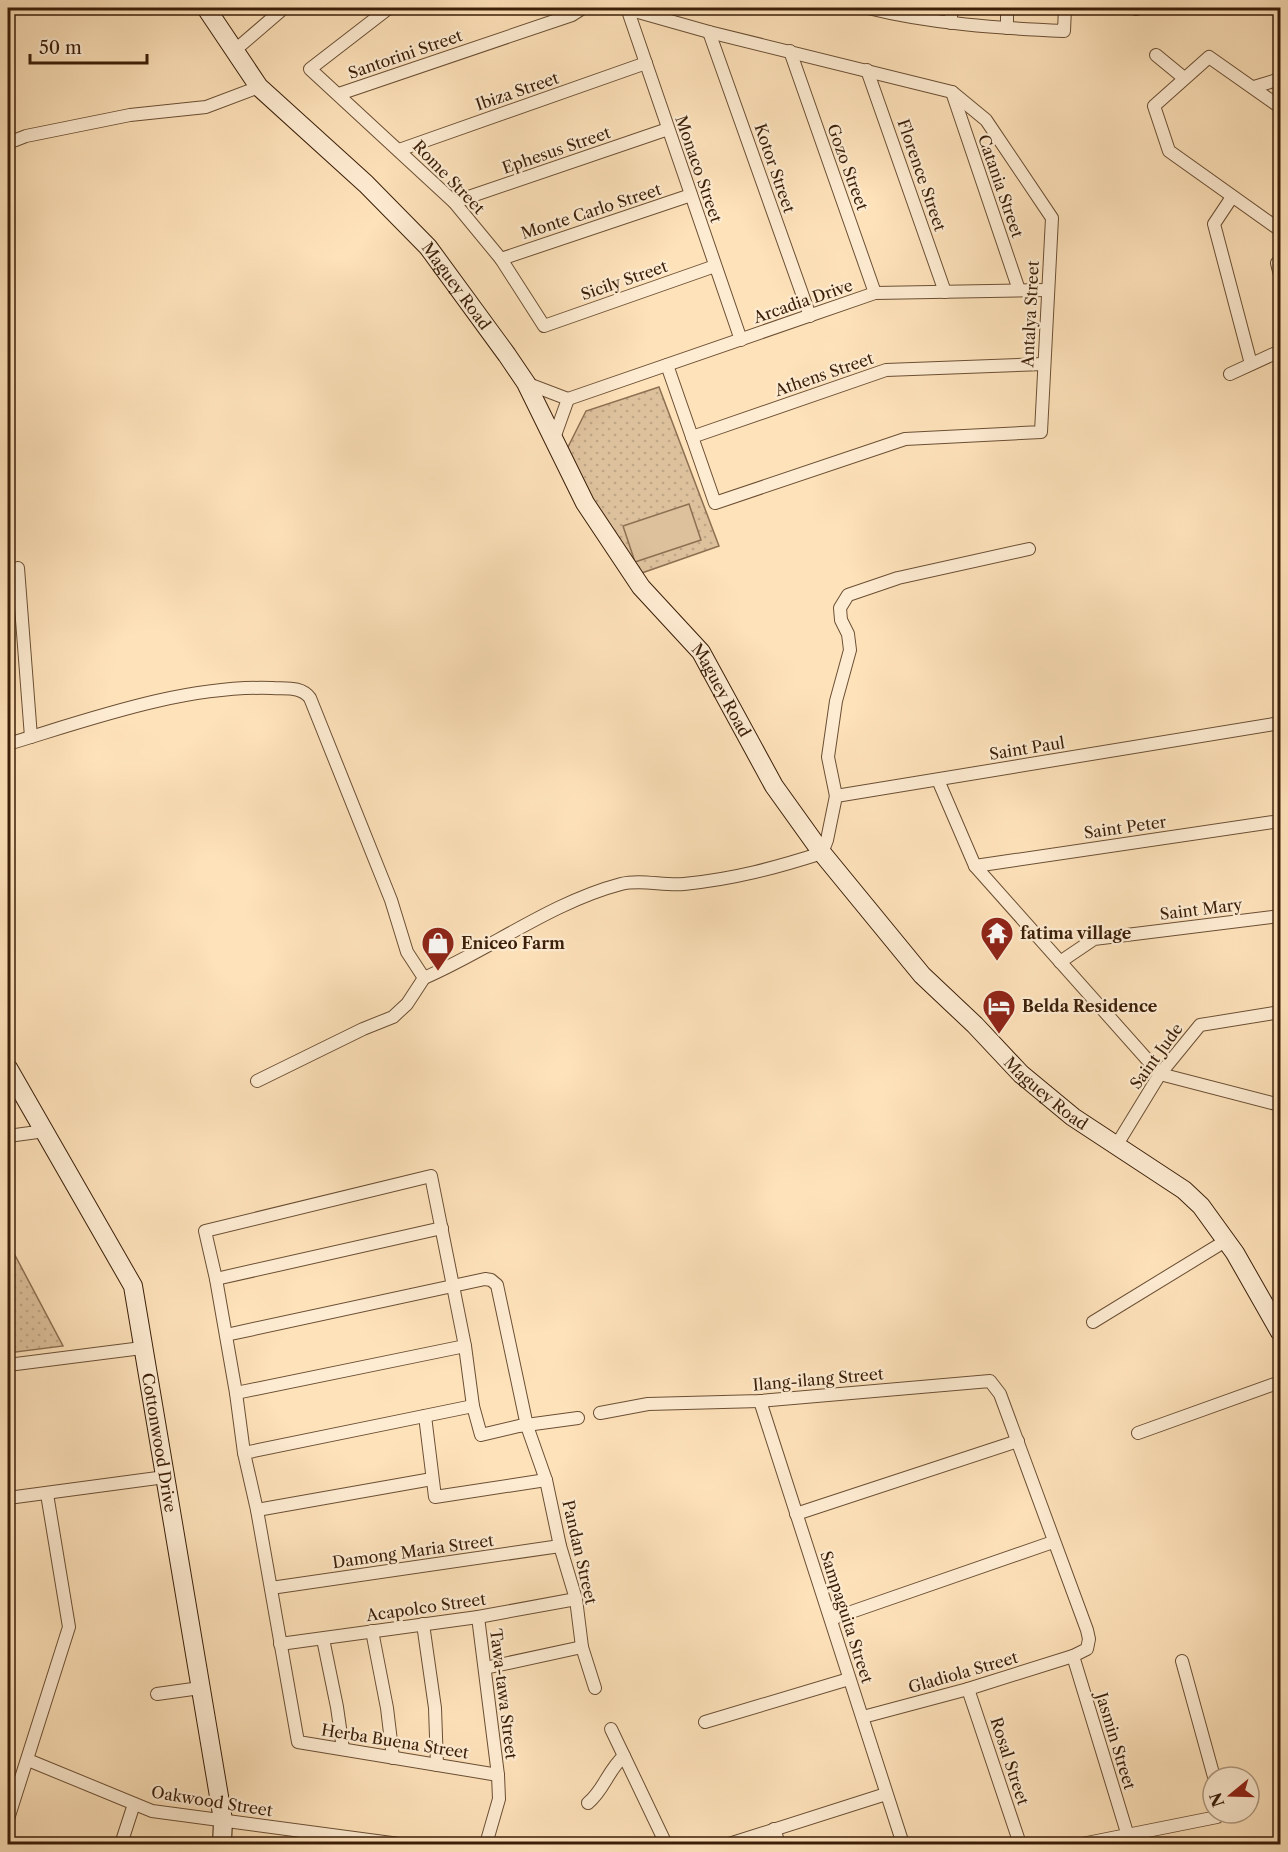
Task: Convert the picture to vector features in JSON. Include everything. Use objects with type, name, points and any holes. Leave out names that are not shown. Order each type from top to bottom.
[{"type":"street","name":"Maguey Road","points":[[206,8],[259,87],[366,184],[428,247],[507,355],[526,383],[585,503],[641,587],[701,652],[774,786],[822,853],[922,975],[1021,1074],[1073,1117],[1184,1190],[1201,1206],[1227,1240],[1281,1332]]},
{"type":"street","name":"Rome Street","points":[[388,8],[310,69],[454,202],[501,259],[544,326]]},
{"type":"street","name":"Santorini Street","points":[[339,94],[572,15],[583,8]]},
{"type":"street","name":"Antalya Street","points":[[626,8],[710,32],[952,92],[986,120],[1052,218],[1041,432],[904,439],[716,503],[667,365]]},
{"type":"street","name":"Monaco Street","points":[[626,8],[741,340]]},
{"type":"street","points":[[868,8],[896,11],[951,23],[1064,31],[1065,8]]},
{"type":"street","points":[[951,8],[951,23]]},
{"type":"street","points":[[1007,8],[1007,28]]},
{"type":"street","points":[[234,51],[279,9]]},
{"type":"street","name":"Kotor Street","points":[[710,32],[810,316]]},
{"type":"street","name":"Gozo Street","points":[[790,51],[875,293]]},
{"type":"street","points":[[1156,55],[1184,78]]},
{"type":"street","points":[[1281,106],[1209,57],[1154,106],[1169,151],[1281,230]]},
{"type":"street","name":"Ibiza Street","points":[[399,150],[646,63]]},
{"type":"street","name":"Florence Street","points":[[867,70],[945,292]]},
{"type":"street","points":[[1254,87],[1281,79]]},
{"type":"street","points":[[8,143],[26,136],[130,115],[206,107],[259,87]]},
{"type":"street","name":"Catania Street","points":[[952,92],[1019,290]]},
{"type":"street","name":"Ephesus Street","points":[[454,202],[668,129]]},
{"type":"street","name":"Monte Carlo Street","points":[[501,259],[691,195]]},
{"type":"street","points":[[1232,197],[1214,224],[1251,364]]},
{"type":"street","points":[[1281,260],[1277,263],[1281,275]]},
{"type":"street","name":"Sicily Street","points":[[544,326],[715,266]]},
{"type":"street","name":"Arcadia Drive","points":[[574,398],[875,293],[1047,290]]},
{"type":"street","points":[[1230,374],[1281,351]]},
{"type":"street","name":"Athens Street","points":[[692,436],[886,370],[1044,364]]},
{"type":"street","points":[[526,383],[574,398],[553,441]]},
{"type":"street","points":[[257,1082],[363,1029],[393,1017],[407,1004],[424,978],[589,893],[624,883],[681,884],[726,879],[771,870],[822,853],[836,796],[828,757],[836,701],[850,650],[848,634],[841,620],[840,608],[848,595],[898,578],[1029,549]]},
{"type":"street","points":[[18,568],[31,737]]},
{"type":"street","points":[[8,744],[148,704],[220,690],[267,688],[304,692],[310,698],[391,900],[407,952],[424,978]]},
{"type":"street","name":"Saint Paul","points":[[836,796],[1281,723]]},
{"type":"street","points":[[938,780],[975,866],[1160,1074],[1281,1105]]},
{"type":"street","name":"Saint Peter","points":[[975,866],[1281,821]]},
{"type":"street","name":"Saint Mary","points":[[1060,962],[1094,939],[1281,916]]},
{"type":"street","name":"Saint Jude","points":[[1116,1146],[1160,1074],[1200,1025],[1281,1012]]},
{"type":"street","name":"Cottonwood Drive","points":[[8,1068],[133,1286],[223,1820],[222,1845]]},
{"type":"street","points":[[8,1136],[45,1131]]},
{"type":"street","name":"Herba Buena Street","points":[[442,1228],[431,1176],[205,1231],[216,1279],[244,1453],[257,1510],[298,1742],[498,1775]]},
{"type":"street","points":[[216,1279],[442,1228],[465,1346],[473,1406],[481,1435],[578,1418]]},
{"type":"street","points":[[1093,1322],[1227,1240]]},
{"type":"street","name":"Pandan Street","points":[[226,1335],[487,1278],[497,1285],[527,1426],[546,1480],[560,1546],[576,1599],[582,1647],[595,1688]]},
{"type":"street","points":[[236,1393],[465,1346]]},
{"type":"street","points":[[8,1365],[142,1348]]},
{"type":"street","name":"Ilang-ilang Street","points":[[600,1413],[648,1404],[760,1401],[990,1381],[1000,1394],[1018,1441]]},
{"type":"street","points":[[1138,1433],[1281,1382]]},
{"type":"street","name":"Sampaguita Street","points":[[760,1401],[903,1845]]},
{"type":"street","points":[[244,1453],[473,1406]]},
{"type":"street","points":[[424,1416],[435,1497],[546,1480]]},
{"type":"street","points":[[796,1514],[1018,1441],[1089,1639],[1087,1649],[1073,1656]]},
{"type":"street","points":[[8,1498],[165,1477]]},
{"type":"street","points":[[257,1510],[432,1479]]},
{"type":"street","points":[[8,1819],[69,1627],[47,1494]]},
{"type":"street","points":[[831,1619],[1053,1542]]},
{"type":"street","name":"Damong Maria Street","points":[[270,1588],[560,1546]]},
{"type":"street","name":"Acapolco Street","points":[[280,1644],[478,1617],[576,1599]]},
{"type":"street","name":"Tawa-tawa Street","points":[[478,1617],[499,1798],[486,1845]]},
{"type":"street","points":[[423,1624],[435,1708],[437,1765]]},
{"type":"street","points":[[372,1631],[387,1708],[393,1758]]},
{"type":"street","points":[[323,1639],[343,1749]]},
{"type":"street","points":[[485,1668],[582,1647]]},
{"type":"street","name":"Gladiola Street","points":[[863,1718],[968,1689],[1073,1656]]},
{"type":"street","name":"Jasmin Street","points":[[1073,1656],[1128,1836]]},
{"type":"street","points":[[1182,1661],[1211,1765]]},
{"type":"street","points":[[705,1722],[849,1679]]},
{"type":"street","points":[[157,1694],[200,1688]]},
{"type":"street","name":"Rosal Street","points":[[968,1689],[1020,1845]]},
{"type":"street","points":[[611,1729],[666,1845]]},
{"type":"street","points":[[588,1803],[602,1789],[615,1764],[624,1756]]},
{"type":"street","name":"Oakwood Street","points":[[28,1760],[152,1811],[399,1845]]},
{"type":"street","points":[[729,1845],[886,1794]]},
{"type":"street","points":[[121,1845],[134,1804]]},
{"type":"street","points":[[1082,1845],[1201,1820]]},
{"type":"street","points":[[774,1829],[779,1845]]},
{"type":"shaded area","points":[[659,387],[719,546],[636,575],[563,457],[586,411]]},
{"type":"shaded area","points":[[689,504],[701,540],[635,562],[623,526]]},
{"type":"shaded area","points":[[8,1242],[63,1346],[8,1353]]},
{"type":"place","name":"fatima village","points":[[997,962]]},
{"type":"place","name":"Eniceo Farm","points":[[438,972]]},
{"type":"place","name":"Belda Residence","points":[[999,1035]]}]
